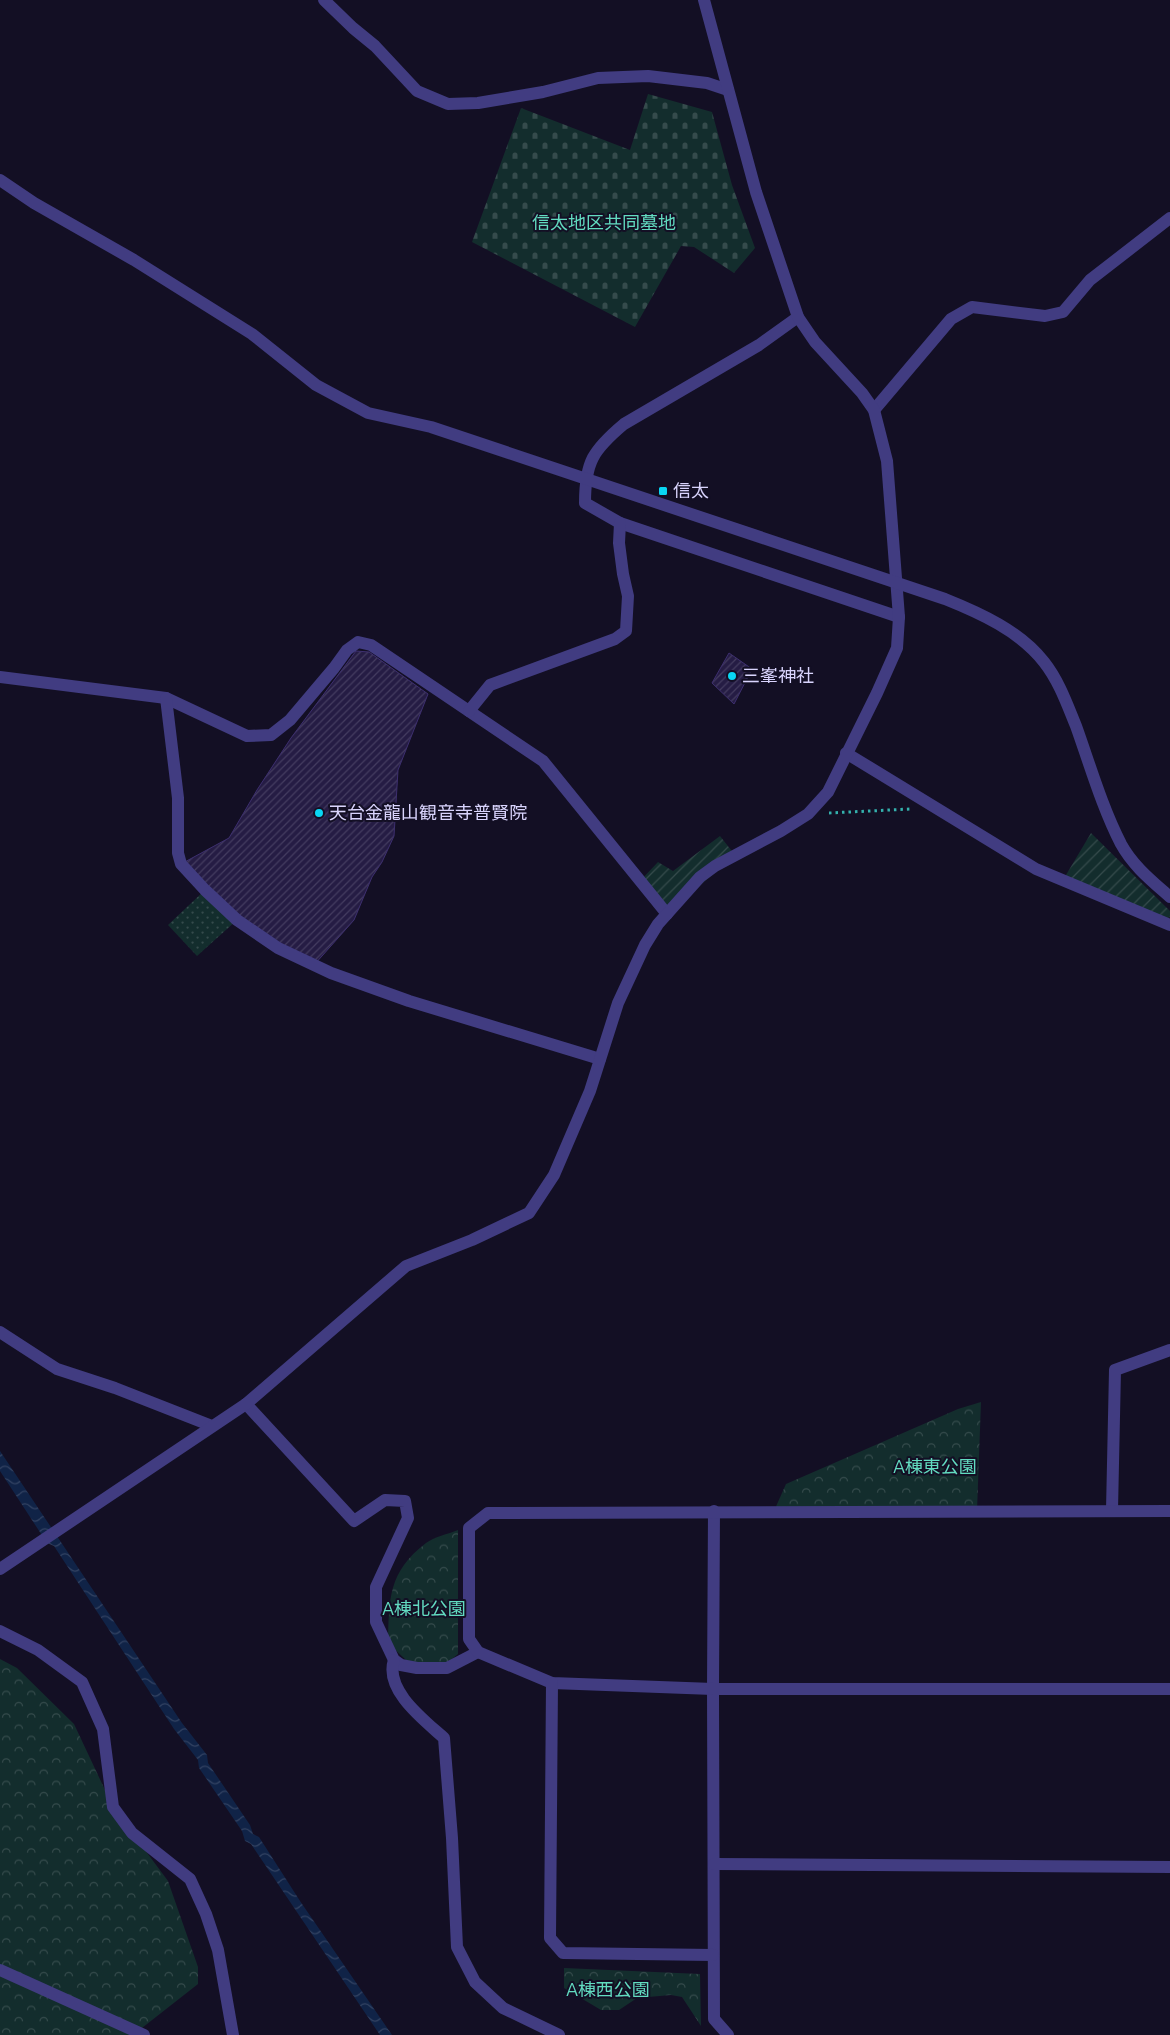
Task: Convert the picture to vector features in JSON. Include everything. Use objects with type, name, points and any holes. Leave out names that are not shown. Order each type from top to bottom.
[{"type":"street","points":[[324,0],[375,46],[417,91],[448,104],[478,103],[543,92],[598,78],[648,76],[707,83],[728,90]]},
{"type":"street","points":[[0,1569],[246,1404],[406,1266],[472,1240],[528,1213],[554,1175],[590,1091],[618,1003],[645,945],[658,924],[700,877],[715,866],[781,831],[808,814],[828,792],[846,752],[877,693],[896,648],[899,616],[887,461],[874,410],[862,393],[815,342],[798,318],[756,192],[704,0]]},
{"type":"street","points":[[0,180],[34,204],[134,260],[252,334],[316,386],[368,413],[431,427],[945,598],[985,616],[1017,636],[1043,661],[1063,693],[1122,845],[1142,873],[1170,897]]},
{"type":"street","points":[[874,410],[951,319],[972,307],[1045,316],[1063,312],[1090,280],[1170,218]]},
{"type":"street","points":[[798,318],[759,345],[624,424],[606,439],[592,457],[585,479],[585,504],[620,523],[899,616]]},
{"type":"street","points":[[469,711],[490,685],[614,638],[626,631],[628,596],[622,574],[619,543],[620,523]]},
{"type":"street","points":[[0,677],[166,698],[248,736],[271,735],[290,720],[347,650],[358,642],[371,645],[543,761],[667,914]]},
{"type":"street","points":[[166,698],[178,798],[178,853],[182,864],[205,890],[237,920],[278,948],[331,973],[409,1001],[600,1060]]},
{"type":"street","points":[[846,752],[1036,869],[1170,925]]},
{"type":"street","points":[[0,1332],[57,1369],[115,1388],[212,1426]]},
{"type":"street","points":[[1112,1510],[1114,1370],[1170,1350]]},
{"type":"street","points":[[246,1404],[354,1521],[385,1500],[405,1500],[408,1518],[376,1588],[376,1622],[394,1660],[401,1665],[416,1668],[447,1668],[478,1652]]},
{"type":"street","points":[[714,1511],[714,2019],[728,2035]]},
{"type":"street","points":[[1170,1511],[488,1513],[469,1528],[469,1639],[478,1652],[552,1683],[713,1689],[1170,1689]]},
{"type":"street","points":[[0,1631],[38,1650],[82,1682],[103,1729],[113,1807],[132,1833],[190,1879],[206,1914],[218,1950],[233,2035]]},
{"type":"street","points":[[394,1660],[391,1670],[402,1698],[444,1738],[452,1838],[457,1947],[476,1982],[504,2008],[559,2035]]},
{"type":"street","points":[[552,1683],[550,1938],[563,1953],[713,1955]]},
{"type":"street","points":[[714,1864],[1170,1867]]},
{"type":"street","points":[[0,1970],[144,2035]]},
{"type":"path","points":[[808,814],[936,808]]},
{"type":"green space","name":"信太地区共同墓地","points":[[648,94],[712,112],[732,185],[755,248],[734,273],[694,247],[681,246],[635,327],[472,242],[521,108],[630,150]]},
{"type":"green space","points":[[1091,833],[1170,911],[1170,917],[1160,921],[1063,880]]},
{"type":"green space","points":[[720,836],[735,855],[667,914],[640,881],[658,862],[673,871]]},
{"type":"green space","points":[[205,890],[237,920],[197,956],[168,925]]},
{"type":"green space","name":"A棟東公園","points":[[981,1402],[977,1511],[774,1511],[786,1484],[958,1409]]},
{"type":"green space","name":"A棟北公園","points":[[458,1530],[458,1654],[447,1663],[414,1665],[388,1643],[390,1600],[393,1587],[404,1565],[413,1554],[429,1541]]},
{"type":"green space","points":[[0,1659],[17,1668],[74,1724],[113,1807],[168,1881],[198,1967],[198,1984],[133,2035],[0,2035]]},
{"type":"green space","name":"A棟西公園","points":[[564,1968],[700,1974],[701,2026],[682,1997],[671,1995],[637,1998],[619,2010],[601,2010],[564,1988]]},
{"type":"water","points":[[0,1451],[182,1723],[207,1755],[208,1763],[250,1825],[253,1834],[259,1837],[300,1901],[392,2035],[380,2035],[251,1844],[245,1841],[242,1831],[199,1768],[198,1760],[174,1729],[54,1546],[47,1543],[0,1471]]},
{"type":"building","name":"天台金龍山観音寺普賢院","points":[[356,651],[369,652],[428,694],[398,770],[394,836],[382,862],[372,877],[354,920],[314,965],[237,920],[181,864],[229,838],[291,738]]},
{"type":"building","name":"三峯神社","points":[[729,653],[752,669],[734,704],[712,683]]},
{"type":"place","name":"信太","points":[[663,491]]},
{"type":"place","name":"三峯神社","points":[[732,676]]},
{"type":"place","name":"天台金龍山観音寺普賢院","points":[[319,813]]}]
